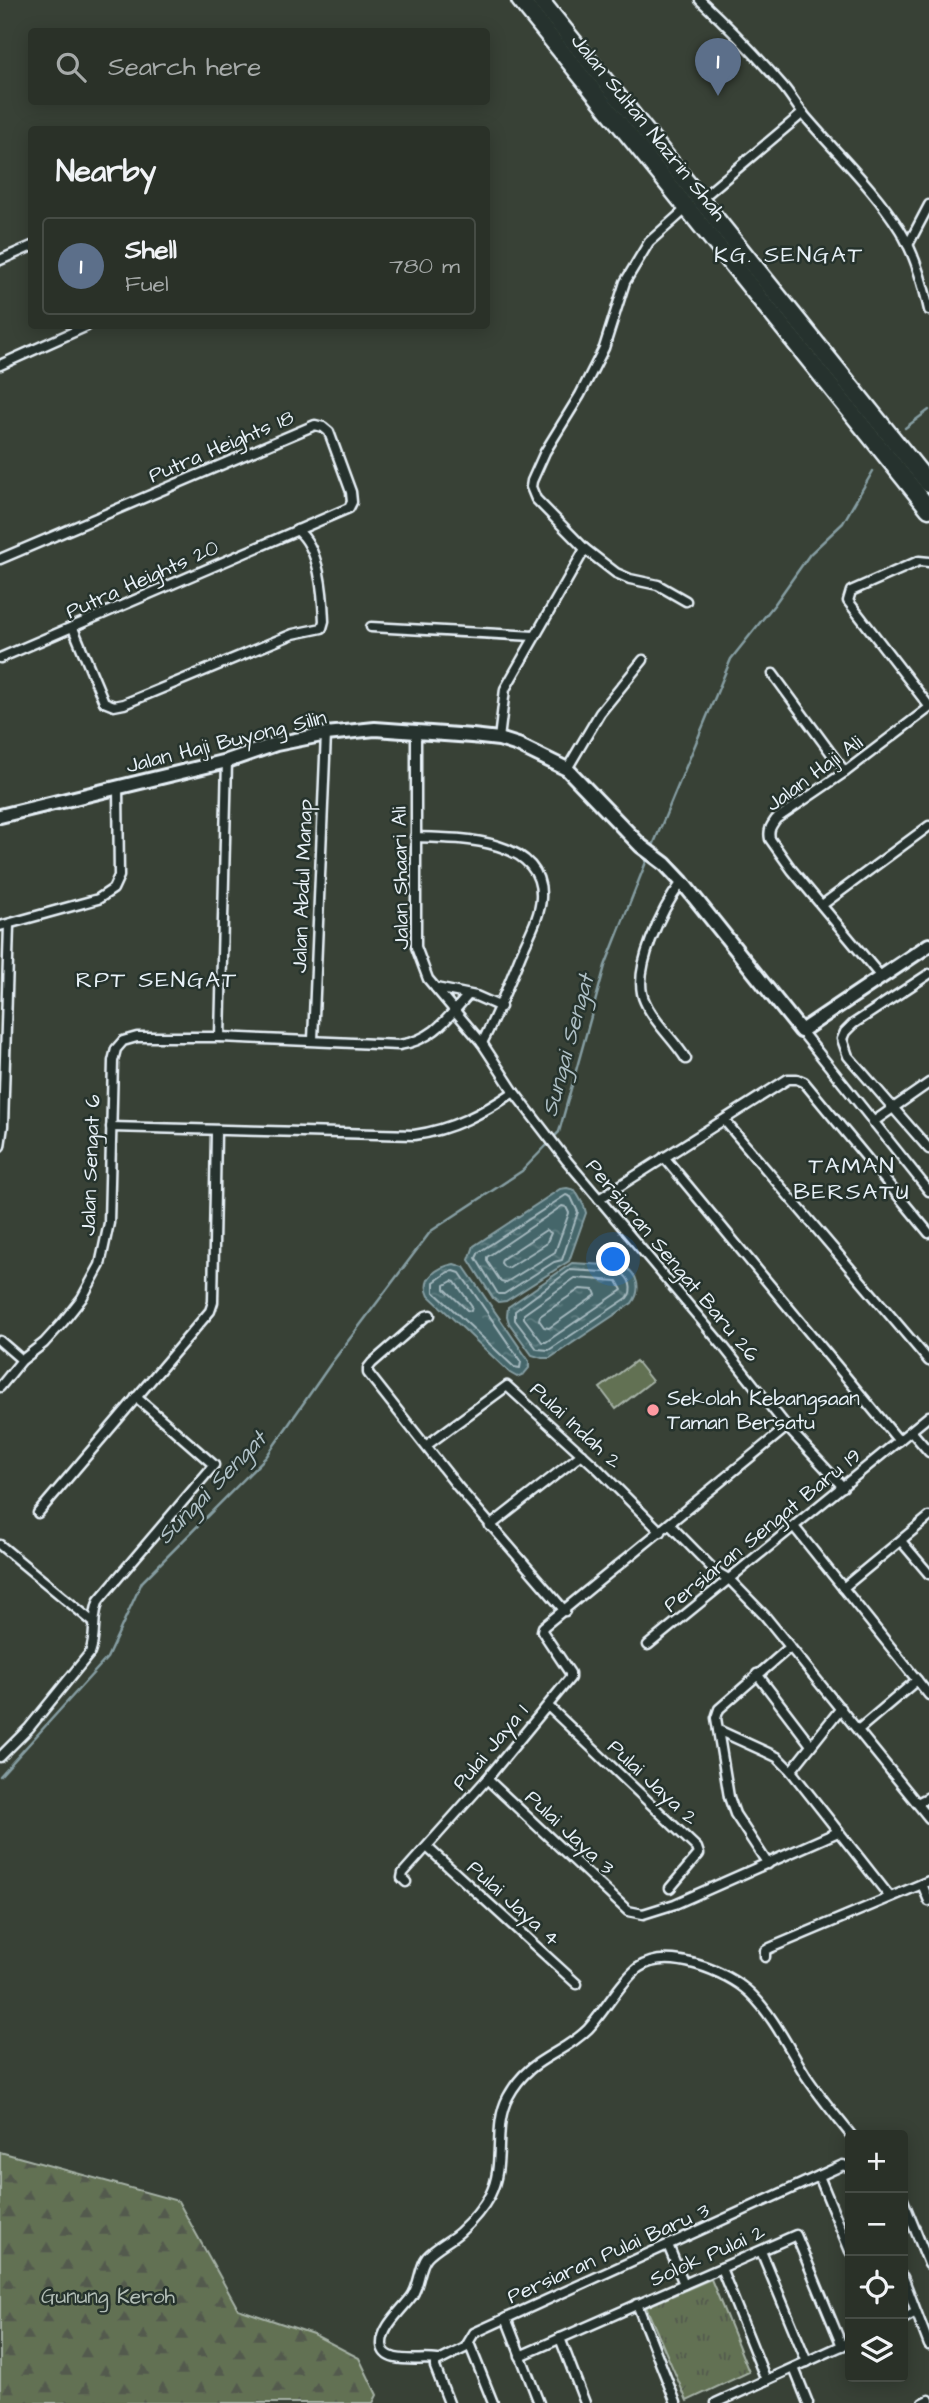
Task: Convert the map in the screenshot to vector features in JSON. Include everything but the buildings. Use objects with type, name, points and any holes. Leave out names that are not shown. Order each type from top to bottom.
[{"type":"highway","name":"Jalan Sultan Nazrin Shah","points":[[520,0],[848,411],[927,504]]},
{"type":"highway","name":"Jalan Sultan Nazrin Shah","points":[[540,0],[929,484]]},
{"type":"street","points":[[700,0],[783,86],[803,113],[868,186],[908,245],[929,310]]},
{"type":"street","points":[[701,199],[803,113]]},
{"type":"street","points":[[908,245],[929,205]]},
{"type":"street","points":[[686,601],[658,585],[616,573],[584,549],[536,499],[531,488],[545,452],[580,395],[604,348],[625,282],[649,242],[687,208]]},
{"type":"street","points":[[0,260],[28,248]]},
{"type":"street","points":[[0,365],[80,329]]},
{"type":"street","name":"Putra Heights 18","points":[[0,559],[315,425],[329,432],[351,492],[352,502],[349,508],[297,530]]},
{"type":"street","points":[[73,628],[104,702],[114,706],[293,634],[322,628],[324,621],[320,572],[306,539],[297,530]]},
{"type":"street","name":"Putra Heights 20","points":[[0,658],[297,530]]},
{"type":"street","points":[[499,739],[505,689],[584,549]]},
{"type":"street","name":"Jalan Haji Ali","points":[[882,978],[792,870],[770,839],[769,833],[770,826],[776,819],[845,772],[929,707],[848,601],[848,596],[851,591],[907,566],[919,561],[929,562]]},
{"type":"street","points":[[371,627],[534,636]]},
{"type":"street","points":[[567,769],[600,713],[643,660]]},
{"type":"street","points":[[773,674],[845,772]]},
{"type":"street","name":"Jalan Haji Buyong Silin","points":[[0,817],[227,761],[276,744],[326,734],[375,729],[499,739],[545,756],[567,769],[641,846],[665,864],[682,882],[802,1031]]},
{"type":"street","name":"Jalan Shaari Ali","points":[[416,732],[416,947],[424,971],[454,1012],[482,1043],[514,1092]]},
{"type":"street","name":"Jalan Abdul Manap","points":[[313,1040],[326,734]]},
{"type":"street","points":[[227,761],[220,1037],[391,1045],[408,1043],[433,1033],[468,995]]},
{"type":"street","points":[[0,1146],[3,1126],[4,925],[98,899],[113,889],[119,876],[118,788]]},
{"type":"street","points":[[822,905],[929,826]]},
{"type":"street","points":[[415,837],[495,844],[512,851],[535,873],[541,897],[538,910],[501,1007],[482,1043]]},
{"type":"street","points":[[682,882],[669,900],[654,932],[640,989],[645,1003],[686,1059]]},
{"type":"street","points":[[929,945],[802,1031],[929,1191]]},
{"type":"street","points":[[929,974],[853,1024],[842,1040],[849,1056],[929,1149]]},
{"type":"street","points":[[436,988],[484,999],[501,1007]]},
{"type":"street","name":"Jalan Sengat 6","points":[[0,1387],[22,1360],[44,1343],[63,1322],[82,1298],[100,1265],[109,1223],[113,1061],[116,1049],[129,1039],[220,1037]]},
{"type":"street","points":[[598,1199],[788,1079],[797,1079],[804,1082],[929,1233]]},
{"type":"street","points":[[873,1122],[929,1083]]},
{"type":"street","points":[[111,1128],[401,1135],[437,1132],[481,1113],[514,1092]]},
{"type":"street","name":"Persiaran Sengat Baru 26","points":[[514,1092],[598,1199],[723,1346],[787,1427],[843,1487]]},
{"type":"street","points":[[724,1120],[929,1361]]},
{"type":"street","points":[[38,1513],[210,1311],[213,1303],[216,1132]]},
{"type":"street","points":[[664,1157],[899,1441]]},
{"type":"street","points":[[430,1315],[426,1315],[372,1363],[368,1373],[490,1526],[565,1611],[787,1427]]},
{"type":"street","points":[[0,1341],[22,1360]]},
{"type":"street","name":"Pulai Indah 2","points":[[427,1445],[507,1386],[582,1454],[661,1532]]},
{"type":"street","points":[[0,1757],[29,1728],[90,1653],[94,1642],[94,1611],[99,1600],[214,1465],[136,1397]]},
{"type":"street","name":"Persiaran Sengat Baru 19","points":[[648,1645],[795,1528],[929,1416]]},
{"type":"street","points":[[911,1431],[929,1452]]},
{"type":"street","points":[[490,1526],[582,1454]]},
{"type":"street","points":[[843,1588],[929,1517]]},
{"type":"street","points":[[670,1525],[765,1616],[929,1818]]},
{"type":"street","points":[[795,1528],[929,1695]]},
{"type":"street","points":[[901,1541],[929,1574]]},
{"type":"street","points":[[0,1559],[3,1548],[93,1622]]},
{"type":"street","name":"Pulai Jaya 1","points":[[406,1882],[402,1878],[404,1873],[487,1779],[548,1706],[570,1675],[542,1628],[565,1611]]},
{"type":"street","points":[[790,1647],[719,1709],[716,1718],[729,1797],[735,1814],[768,1864],[838,1832]]},
{"type":"street","points":[[757,1674],[811,1745]]},
{"type":"street","points":[[858,1730],[917,1680]]},
{"type":"street","name":"Pulai Jaya 2","points":[[548,1706],[697,1848],[699,1854],[670,1888]]},
{"type":"street","points":[[791,1771],[841,1708]]},
{"type":"street","points":[[718,1730],[777,1757],[791,1771],[890,1897]]},
{"type":"street","name":"Pulai Jaya 3","points":[[487,1779],[628,1911],[643,1914],[675,1904],[768,1864]]},
{"type":"street","points":[[917,1802],[929,1797]]},
{"type":"street","name":"Pulai Jaya 4","points":[[427,1847],[577,1984]]},
{"type":"street","points":[[765,1956],[765,1951],[770,1948],[925,1882],[929,1901]]},
{"type":"street","points":[[449,2403],[435,2367],[437,2360],[396,2360],[383,2350],[383,2336],[413,2295],[420,2281],[423,2264],[429,2255],[461,2232],[491,2193],[496,2176],[498,2128],[503,2109],[518,2081],[531,2067],[586,2031],[638,1968],[656,1959],[678,1961],[705,1967],[739,1984],[764,2009],[808,2080],[847,2130]]},
{"type":"street","name":"Persiaran Pulai Baru 3","points":[[437,2360],[465,2348],[474,2333],[819,2176],[845,2167]]},
{"type":"street","points":[[819,2176],[845,2239]]},
{"type":"street","points":[[908,2212],[929,2264]]},
{"type":"street","name":"Solok Pulai 2","points":[[520,2356],[798,2235],[845,2342]]},
{"type":"street","points":[[668,2245],[684,2284]]},
{"type":"street","points":[[761,2250],[807,2362]]},
{"type":"street","points":[[721,2268],[766,2380]]},
{"type":"street","points":[[908,2290],[929,2344]]},
{"type":"street","points":[[638,2304],[676,2403]]},
{"type":"street","points":[[908,2316],[916,2312]]},
{"type":"street","points":[[506,2318],[539,2403]]},
{"type":"street","points":[[560,2338],[585,2403]]},
{"type":"street","points":[[469,2343],[493,2403]]},
{"type":"street","points":[[716,2403],[845,2344]]},
{"type":"street","points":[[794,2368],[808,2403]]},
{"type":"street","points":[[923,2403],[929,2400]]},
{"type":"green space","points":[[636,1361],[652,1381],[616,1409],[600,1388]]},
{"type":"green space","name":"Gunung Keroh","points":[[0,2152],[178,2201],[238,2309],[313,2334],[359,2358],[377,2395],[373,2403],[0,2403]]},
{"type":"green space","points":[[711,2279],[749,2372],[687,2401],[646,2307]]},
{"type":"water","points":[[560,1189],[575,1190],[586,1213],[569,1261],[506,1301],[498,1302],[469,1260],[474,1246]]},
{"type":"water","points":[[572,1263],[623,1266],[632,1273],[637,1282],[635,1298],[632,1303],[550,1358],[532,1355],[509,1323],[508,1307]]},
{"type":"water","points":[[454,1264],[464,1267],[529,1361],[529,1368],[524,1374],[517,1377],[510,1373],[429,1296],[427,1284],[432,1274]]},
{"type":"waterway","name":"Sungai Sengat","points":[[905,428],[929,410]]},
{"type":"waterway","name":"Sungai Sengat","points":[[652,848],[731,659],[810,554],[843,523],[873,471]]},
{"type":"waterway","name":"Sungai Sengat","points":[[553,1138],[559,1132],[605,966],[648,857]]},
{"type":"waterway","name":"Sungai Sengat","points":[[0,1776],[107,1658],[142,1582],[266,1457],[330,1365],[431,1231],[522,1171],[549,1143]]},
{"type":"place","name":"Shell","points":[[718,96]]},
{"type":"place","name":"Sekolah Kebangsaan Taman Bersatu","points":[[653,1410]]},
{"type":"district","name":"KG. SENGAT","points":[[789,254]]},
{"type":"district","name":"RPT SENGAT","points":[[157,979]]},
{"type":"district","name":"TAMAN BERSATU","points":[[852,1178]]}]
